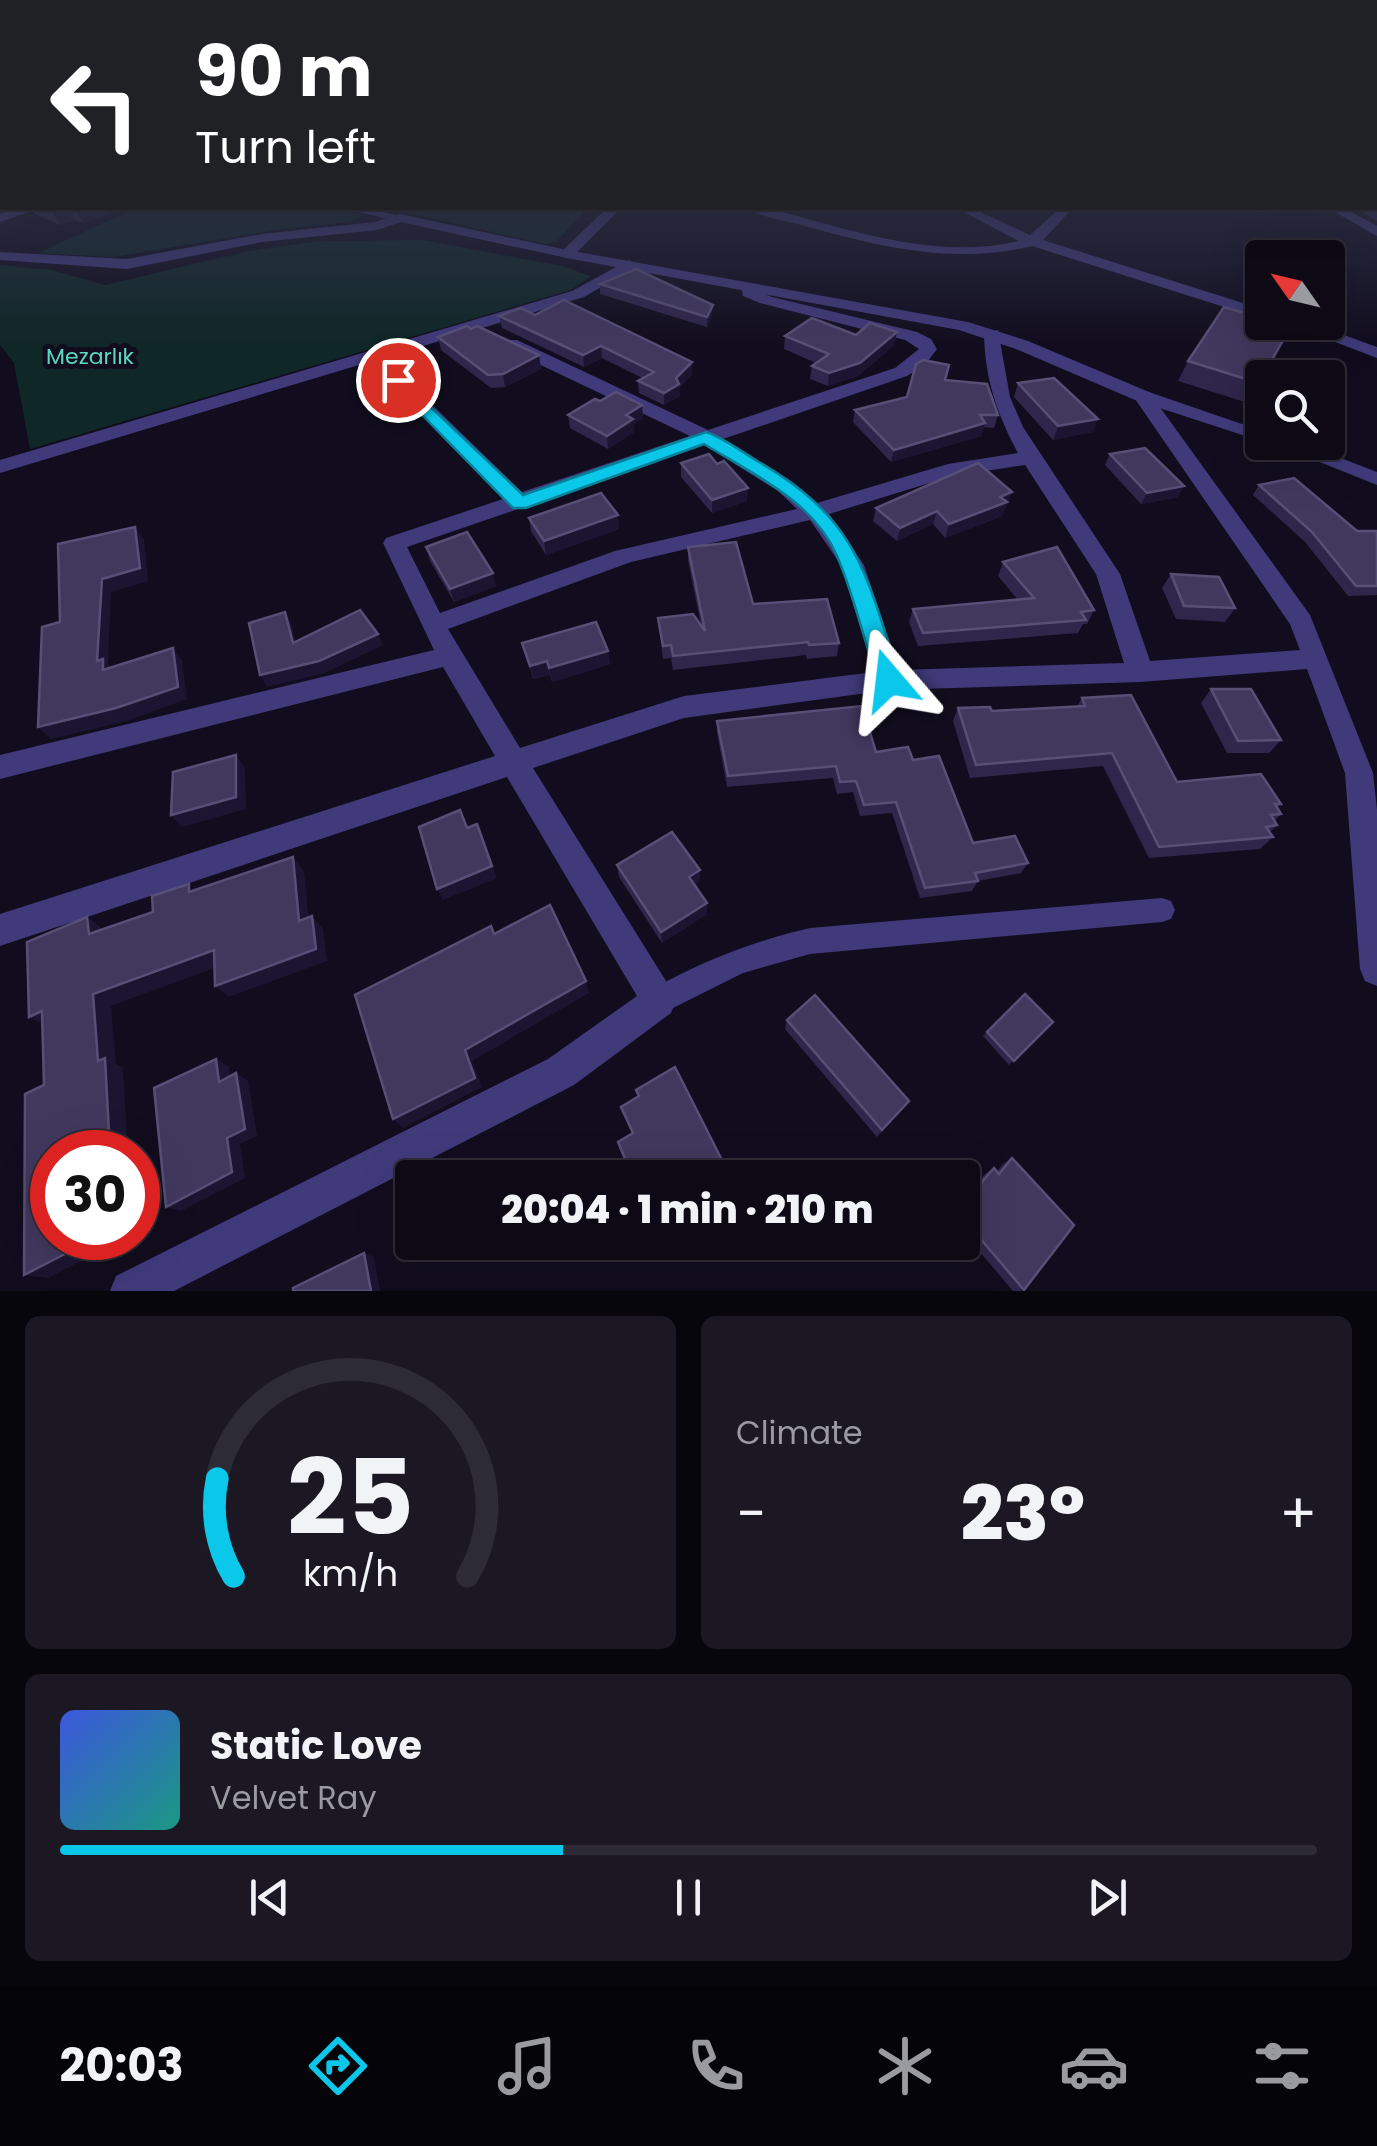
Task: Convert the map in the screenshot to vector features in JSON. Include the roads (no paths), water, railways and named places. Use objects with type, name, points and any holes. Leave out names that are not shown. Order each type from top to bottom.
[{"type":"street","points":[[0,256],[128,264],[262,238],[382,224]]},
{"type":"street","points":[[429,224],[992,334],[1142,396],[1245,430]]},
{"type":"street","points":[[567,254],[597,224]]},
{"type":"street","points":[[824,224],[917,246],[982,249],[1032,242],[1050,224]]},
{"type":"street","points":[[995,224],[1032,242],[1245,309]]},
{"type":"street","points":[[0,467],[578,294],[629,265]]},
{"type":"street","points":[[130,1291],[561,1072],[659,1001],[449,656],[394,544],[901,372],[928,349],[911,336],[766,300],[750,293],[747,287]]},
{"type":"street","points":[[474,326],[706,438],[784,484],[816,511],[846,552],[857,576],[889,680]]},
{"type":"street","points":[[992,334],[993,362],[1008,414],[1031,458],[1103,565],[1140,672]]},
{"type":"street","points":[[1341,340],[1377,353]]},
{"type":"street","points":[[373,356],[520,503]]},
{"type":"street","points":[[1142,396],[1301,621],[1359,773],[1377,969]]},
{"type":"street","points":[[434,625],[632,555],[816,511],[958,466],[1031,458]]},
{"type":"street","points":[[1328,460],[1377,478]]},
{"type":"street","points":[[0,767],[449,656]]},
{"type":"street","points":[[0,930],[684,707],[889,680],[1140,672],[1316,659]]},
{"type":"lane","points":[[659,1001],[699,976],[786,944],[834,936],[1162,910]]},
{"type":"park label","name":"Mezarlık","points":[[90,356]]}]
